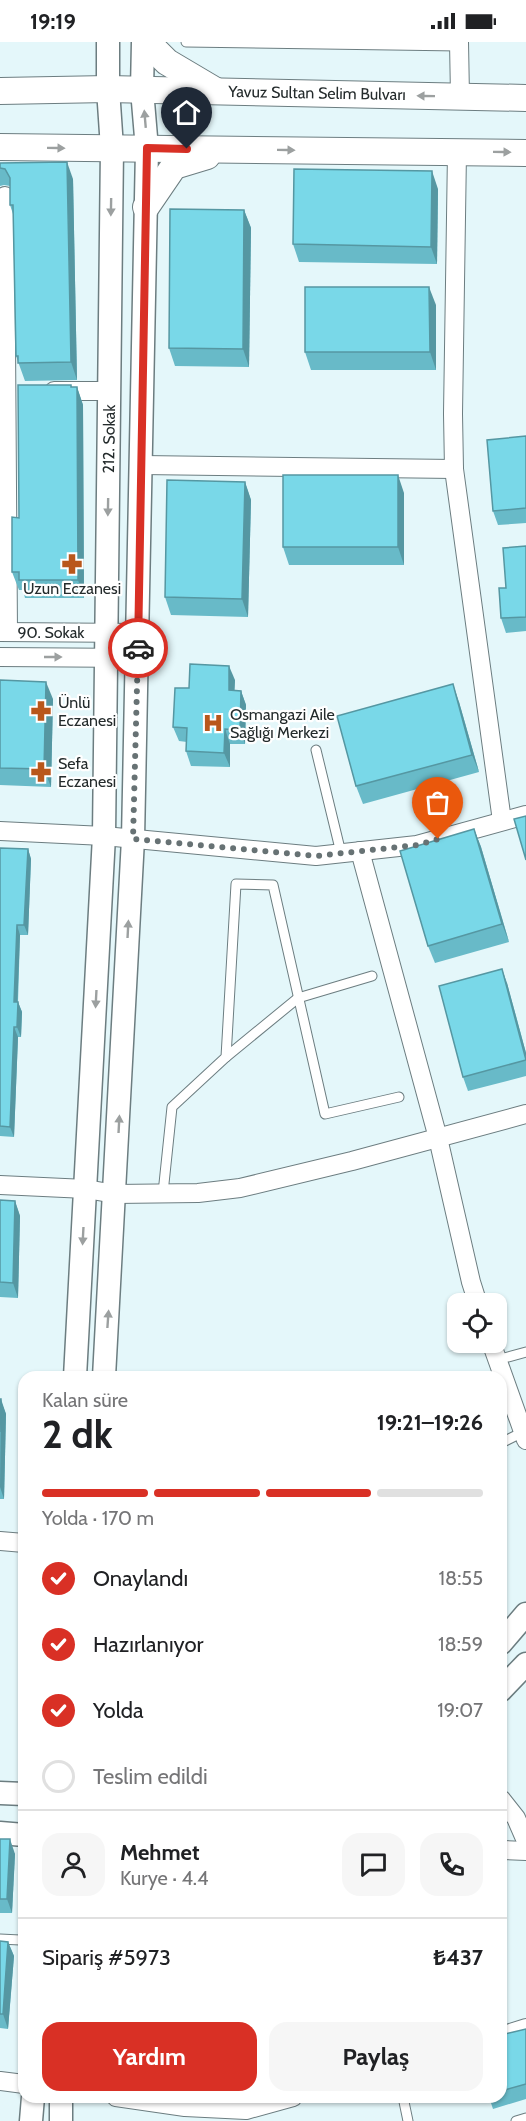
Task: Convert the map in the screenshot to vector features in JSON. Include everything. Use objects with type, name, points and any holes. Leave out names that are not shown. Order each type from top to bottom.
[{"type":"main road","points":[[147,42],[167,62],[216,91]]},
{"type":"main road","name":"Yavuz Sultan Selim Bulvarı","points":[[0,91],[108,89],[526,98]]},
{"type":"main road","points":[[0,147],[526,153]]},
{"type":"main road","points":[[146,207],[174,166],[227,149]]},
{"type":"street","name":"212. Sokak","points":[[75,1371],[104,836],[112,148],[108,42]]},
{"type":"street","points":[[104,1371],[133,839],[147,148],[142,90],[143,42]]},
{"type":"street","points":[[459,44],[460,96]]},
{"type":"street","points":[[457,152],[454,469],[502,821]]},
{"type":"street","points":[[4,632],[2,252],[5,196]]},
{"type":"street","points":[[3,392],[109,391]]},
{"type":"street","points":[[141,465],[454,469]]},
{"type":"street","name":"90. Sokak","points":[[4,632],[138,633]]},
{"type":"street","name":"90. Sokak","points":[[0,657],[137,658]]},
{"type":"street","points":[[0,831],[104,836],[316,856],[417,845],[526,815]]},
{"type":"street","points":[[360,851],[438,1137],[474,1293]]},
{"type":"street","points":[[0,1185],[86,1189],[115,1194],[198,1193],[240,1188],[526,1114]]},
{"type":"street","points":[[495,1353],[501,1371]]},
{"type":"street","points":[[507,1388],[524,1436]]},
{"type":"street","points":[[0,1541],[18,1542]]},
{"type":"street","points":[[507,1636],[526,1614]]},
{"type":"street","points":[[507,1684],[526,1664]]},
{"type":"street","points":[[0,1792],[18,1794]]},
{"type":"street","points":[[507,1807],[516,1818],[526,1840]]},
{"type":"street","points":[[0,1833],[18,1834]]},
{"type":"street","points":[[507,1850],[526,1851]]},
{"type":"street","points":[[507,2034],[526,2028]]},
{"type":"street","points":[[0,2081],[18,2083]]},
{"type":"street","points":[[31,2121],[32,2103]]},
{"type":"street","points":[[61,2103],[61,2121]]},
{"type":"street","points":[[159,2103],[195,2108],[268,2112],[282,2103]]},
{"type":"lane","points":[[186,42],[459,44]]},
{"type":"lane","points":[[316,750],[341,853]]},
{"type":"lane","points":[[226,1057],[236,884],[273,885],[325,1114],[399,1097]]},
{"type":"lane","points":[[163,1193],[172,1107],[226,1057],[298,998],[372,976]]},
{"type":"lane","points":[[507,1351],[526,1352]]},
{"type":"lane","points":[[507,1441],[524,1436]]},
{"type":"lane","points":[[0,1938],[18,1940]]},
{"type":"lane","points":[[404,2103],[408,2121]]},
{"type":"lane","points":[[516,2121],[526,2118]]},
{"type":"building","points":[[67,162],[71,362],[18,363],[13,205],[10,205],[10,178],[5,169],[0,168],[0,163]]},
{"type":"building","points":[[294,169],[432,171],[431,247],[293,244]]},
{"type":"building","points":[[170,209],[244,210],[243,349],[169,348]]},
{"type":"building","points":[[305,287],[429,287],[430,352],[305,352]]},
{"type":"building","points":[[18,385],[77,387],[78,580],[19,580],[19,572],[12,572],[12,517],[19,518]]},
{"type":"building","points":[[526,436],[526,508],[493,511],[487,440]]},
{"type":"building","points":[[283,475],[398,475],[398,547],[283,547]]},
{"type":"building","points":[[167,480],[245,482],[242,599],[165,597]]},
{"type":"building","points":[[526,546],[526,617],[501,618],[499,588],[506,588],[503,548]]},
{"type":"building","name":"Osmangazi Aile Sağlığı Merkezi","points":[[190,664],[229,666],[229,690],[241,691],[240,730],[225,729],[224,753],[186,751],[187,728],[173,727],[175,688],[189,688]]},
{"type":"building","points":[[0,680],[46,682],[44,769],[0,768]]},
{"type":"building","points":[[453,684],[472,755],[356,786],[337,716]]},
{"type":"building","points":[[526,816],[526,860],[514,819]]},
{"type":"building","points":[[474,829],[502,924],[428,946],[400,851]]},
{"type":"building","points":[[0,848],[28,849],[24,925],[17,925],[14,1002],[18,1002],[17,1027],[14,1027],[10,1127],[0,1126]]},
{"type":"building","points":[[502,969],[526,1060],[463,1077],[439,986]]},
{"type":"building","points":[[0,1200],[15,1201],[13,1283],[0,1282]]},
{"type":"building","points":[[0,1839],[10,1839],[7,1899],[0,1899]]},
{"type":"building","points":[[0,1941],[8,1942],[3,2014],[0,2014]]},
{"type":"building","points":[[526,2029],[526,2084],[507,2089],[507,2034]]},
{"type":"way so far","points":[[138,648],[133,839],[316,856],[417,845],[438,839]]},
{"type":"place","name":"Uzun Eczanesi","points":[[72,564]]},
{"type":"place","name":"Ünlü Eczanesi","points":[[41,711]]},
{"type":"place","name":"Osmangazi Aile Sağlığı Merkezi","points":[[213,723]]},
{"type":"place","name":"Sefa Eczanesi","points":[[41,772]]},
{"type":"route","points":[[138,648],[147,148],[187,149]]}]
